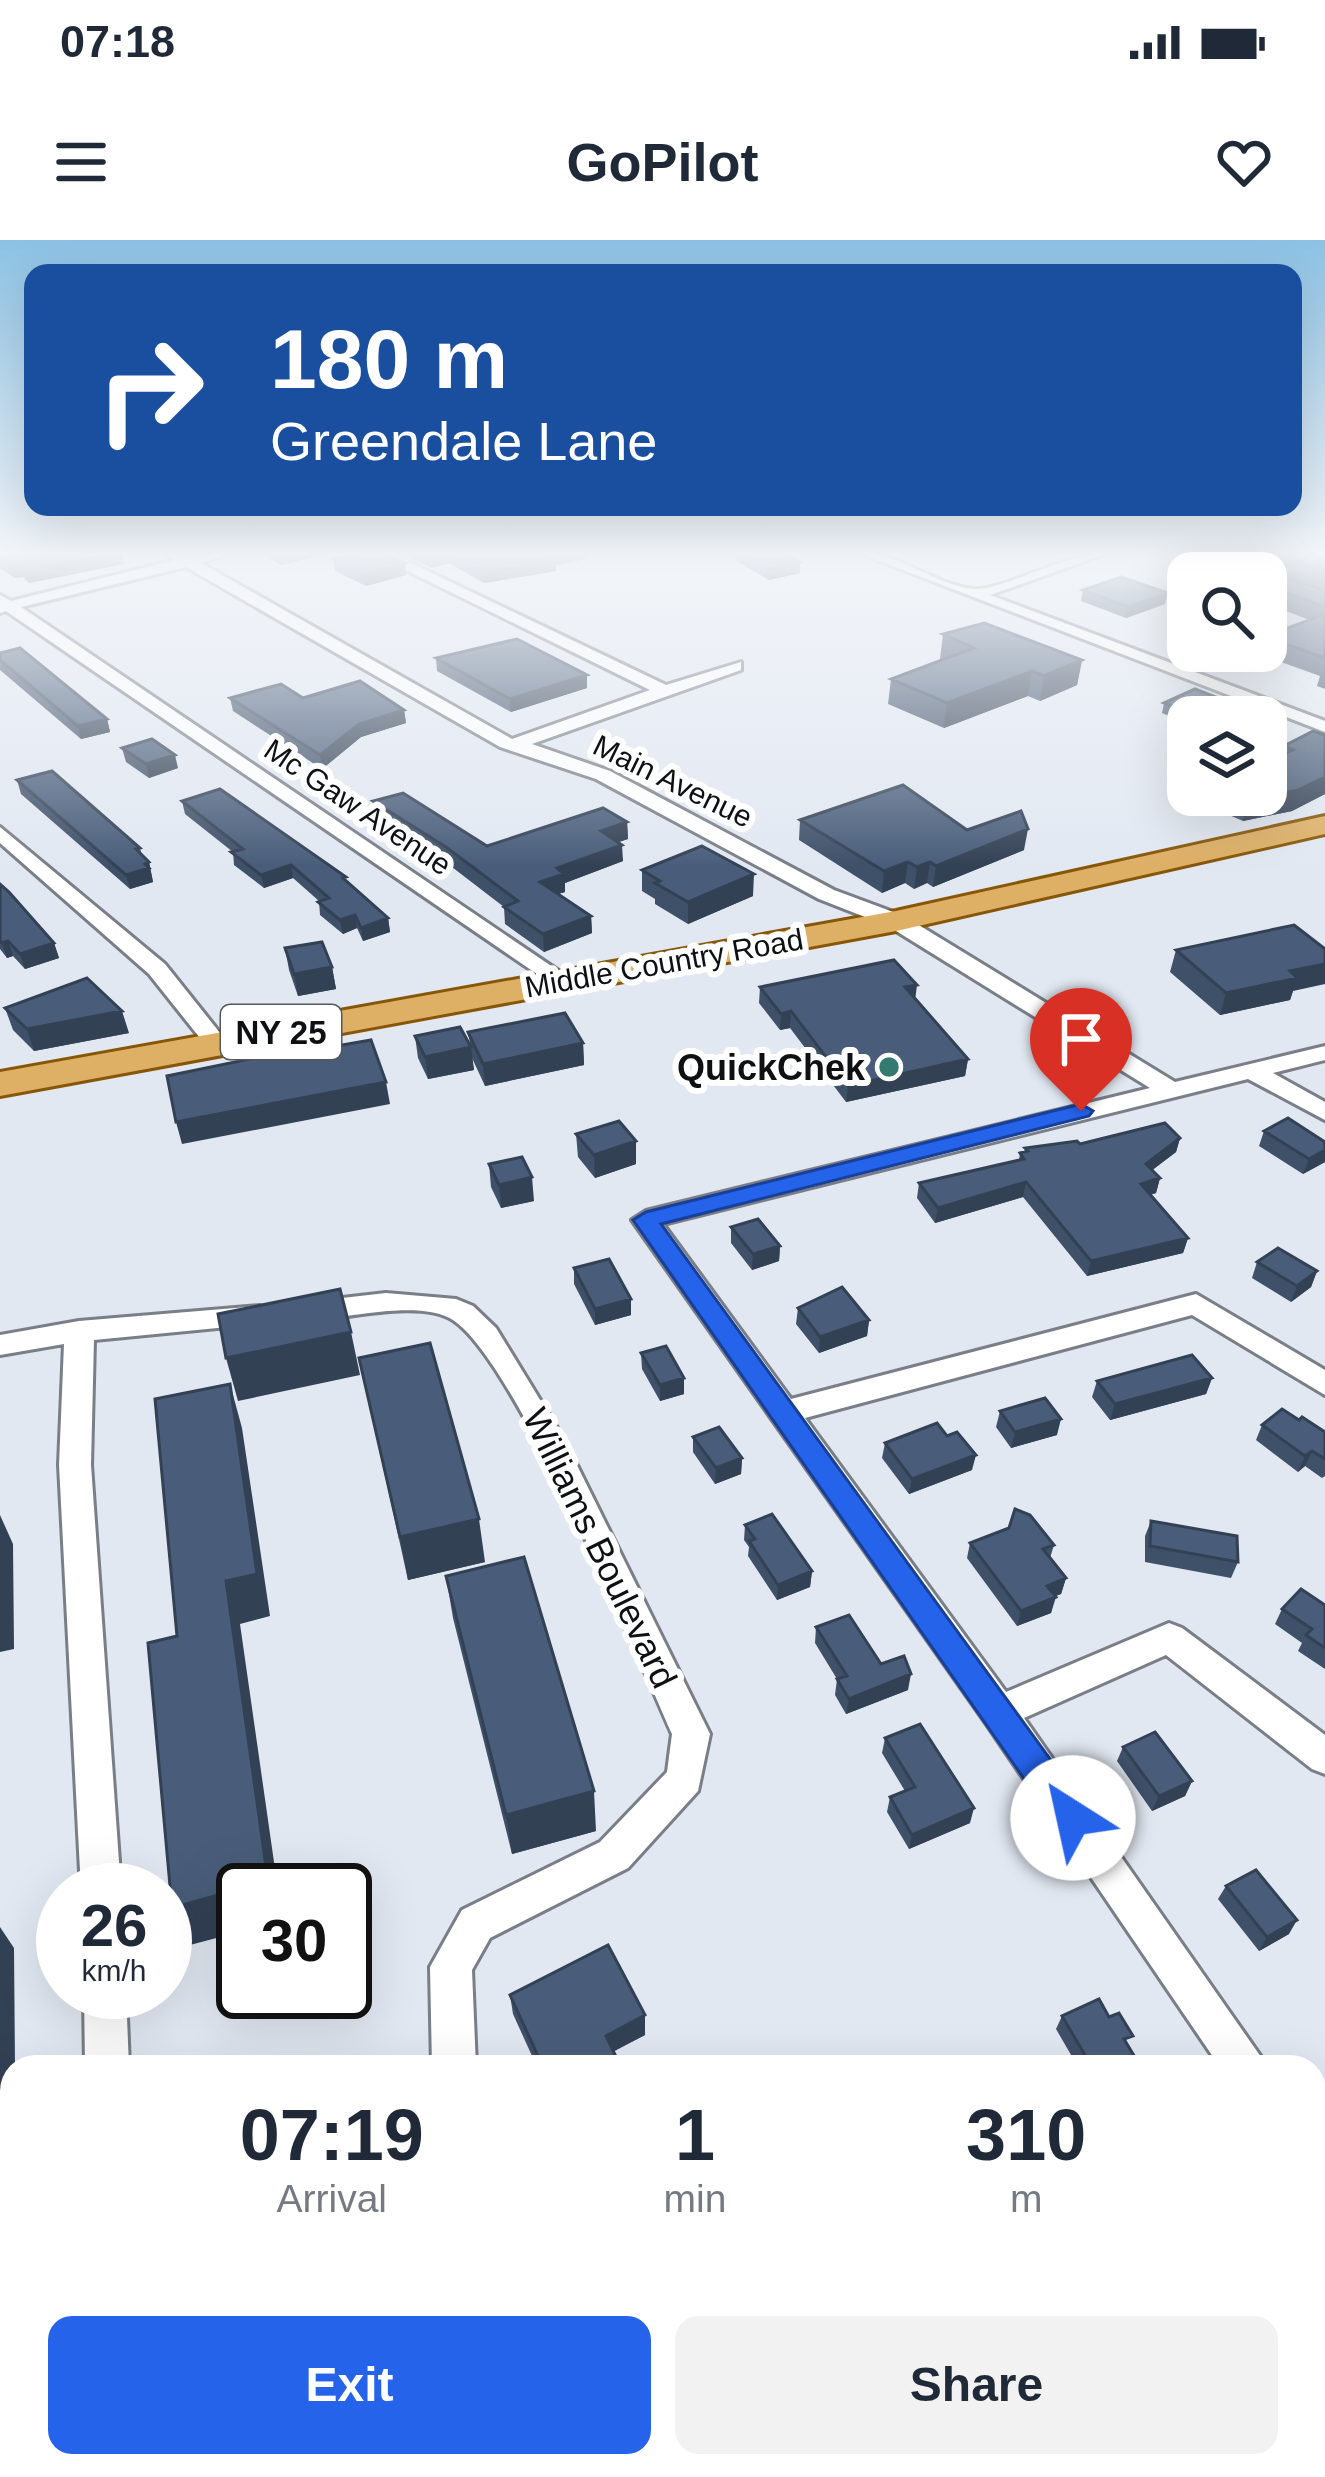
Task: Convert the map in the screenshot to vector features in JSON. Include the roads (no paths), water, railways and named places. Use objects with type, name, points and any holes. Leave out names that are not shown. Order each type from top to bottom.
[{"type":"main road","name":"Middle Country Road","points":[[0,1084],[896,921],[1325,825]]},
{"type":"street","name":"Mc Gaw Avenue","points":[[81,657],[563,982]]},
{"type":"street","name":"Main Avenue","points":[[359,657],[513,744],[538,748],[653,802],[853,910],[896,921],[1168,1089]]},
{"type":"street","points":[[595,657],[663,690]]},
{"type":"street","points":[[1141,657],[1325,727]]},
{"type":"street","points":[[513,744],[735,666]]},
{"type":"street","points":[[0,833],[157,969],[216,1043]]},
{"type":"street","points":[[1238,2055],[646,1220],[1325,1053]]},
{"type":"street","points":[[1250,1070],[1325,1112]]},
{"type":"street","name":"Williams Boulevard","points":[[0,1345],[79,1331],[417,1302],[466,1313],[517,1380],[691,1734],[685,1779],[614,1855],[476,1924],[451,1967],[454,2055]]},
{"type":"street","points":[[786,1412],[1196,1304],[1325,1384]]},
{"type":"street","points":[[79,1331],[75,1466],[99,1863]]},
{"type":"street","points":[[998,1712],[1169,1638],[1325,1757]]},
{"type":"street","points":[[106,2019],[107,2055]]},
{"type":"place","name":"QuickChek","points":[[889,1067]]}]
